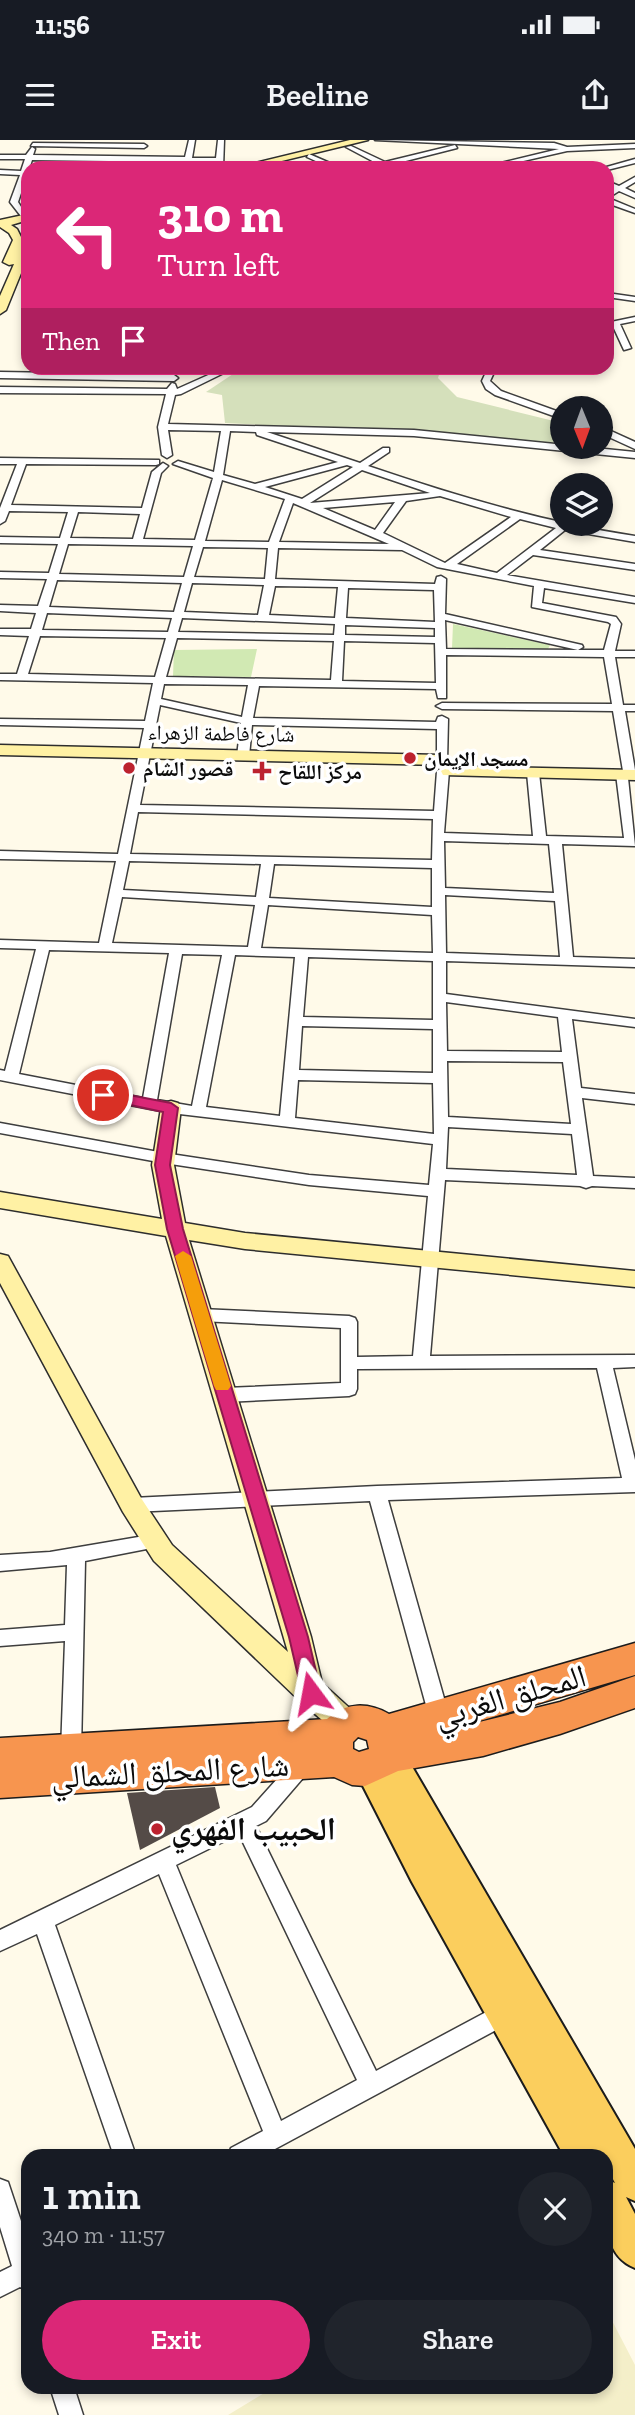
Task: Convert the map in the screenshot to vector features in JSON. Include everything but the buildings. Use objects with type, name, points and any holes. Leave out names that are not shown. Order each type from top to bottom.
[{"type":"highway","name":"المحلق الغربي","points":[[353,1748],[439,1716],[635,1659]]},
{"type":"highway","name":"المحلق الغربي","points":[[353,1748],[483,1739],[560,1718],[635,1692]]},
{"type":"highway","name":"شارع المحلق الشمالي","points":[[0,1755],[71,1751],[353,1748]]},
{"type":"highway","name":"شارع المحلق الشمالي","points":[[0,1781],[353,1748]]},
{"type":"main road","points":[[271,161],[363,140]]},
{"type":"main road","points":[[289,161],[379,140]]},
{"type":"main road","points":[[0,224],[21,218]]},
{"type":"main road","points":[[0,224],[21,237]]},
{"type":"main road","points":[[0,241],[21,239]]},
{"type":"main road","points":[[0,284],[21,245]]},
{"type":"main road","points":[[0,310],[21,272]]},
{"type":"main road","name":"شارع فاطمة الزهراء","points":[[0,750],[143,758],[630,771]]},
{"type":"main road","name":"شارع فاطمة الزهراء","points":[[0,759],[243,756],[444,765],[533,773],[630,771]]},
{"type":"main road","points":[[160,1106],[164,1158],[175,1229],[298,1637],[311,1693]]},
{"type":"main road","points":[[0,1200],[245,1241],[635,1279]]},
{"type":"main road","points":[[0,1262],[132,1505],[163,1553],[311,1693],[353,1748],[613,2149]]},
{"type":"main road","points":[[353,1748],[579,2149]]},
{"type":"main road","points":[[613,2149],[635,2183]]},
{"type":"main road","points":[[613,2210],[635,2250]]},
{"type":"street","points":[[188,161],[192,140]]},
{"type":"street","points":[[219,161],[221,140]]},
{"type":"street","points":[[379,140],[554,145],[567,149]]},
{"type":"street","points":[[431,140],[437,141]]},
{"type":"street","points":[[495,143],[503,140]]},
{"type":"street","points":[[554,145],[567,140]]},
{"type":"street","points":[[28,161],[34,142],[98,142],[144,146]]},
{"type":"street","points":[[98,142],[101,161]]},
{"type":"street","points":[[396,161],[473,142]]},
{"type":"street","points":[[514,161],[567,149],[635,146]]},
{"type":"street","points":[[349,147],[378,161]]},
{"type":"street","points":[[309,156],[321,161]]},
{"type":"street","points":[[0,157],[71,161]]},
{"type":"street","points":[[614,166],[635,161]]},
{"type":"street","points":[[0,172],[21,173]]},
{"type":"street","points":[[614,194],[635,179]]},
{"type":"street","points":[[21,185],[14,202],[21,211]]},
{"type":"street","points":[[614,186],[635,196]]},
{"type":"street","points":[[614,202],[632,211]]},
{"type":"street","points":[[614,296],[635,299]]},
{"type":"street","points":[[631,349],[615,322],[635,319]]},
{"type":"street","points":[[614,343],[631,349]]},
{"type":"street","points":[[0,375],[21,375]]},
{"type":"street","points":[[137,542],[162,461],[163,427],[174,375]]},
{"type":"street","points":[[0,390],[170,393],[185,391],[216,375]]},
{"type":"street","points":[[489,375],[486,382],[492,390],[550,412]]},
{"type":"street","points":[[163,427],[241,427],[445,435],[635,455]]},
{"type":"street","points":[[105,947],[159,681],[186,580],[218,477],[226,427]]},
{"type":"street","points":[[241,427],[442,495],[550,525]]},
{"type":"street","points":[[613,435],[635,446]]},
{"type":"street","points":[[306,505],[386,450]]},
{"type":"street","points":[[0,461],[162,461],[178,464],[290,498],[446,566],[499,578],[635,600]]},
{"type":"street","points":[[0,522],[22,462]]},
{"type":"street","points":[[255,487],[344,463]]},
{"type":"street","points":[[306,505],[442,495]]},
{"type":"street","points":[[263,618],[270,583],[273,545],[290,498]]},
{"type":"street","points":[[377,534],[402,499]]},
{"type":"street","points":[[5,508],[146,511]]},
{"type":"street","points":[[21,678],[75,509]]},
{"type":"street","points":[[421,1363],[441,1140],[438,891],[439,815],[444,765],[439,587],[446,566],[517,517]]},
{"type":"street","points":[[499,578],[552,536]]},
{"type":"street","points":[[613,536],[635,539]]},
{"type":"street","points":[[0,540],[404,547]]},
{"type":"street","points":[[531,552],[635,568]]},
{"type":"street","points":[[0,575],[439,587]]},
{"type":"street","points":[[336,684],[343,584]]},
{"type":"street","points":[[439,837],[633,842],[630,771],[609,654],[616,624],[612,619],[536,605],[539,585]]},
{"type":"street","points":[[608,606],[635,612]]},
{"type":"street","points":[[0,608],[340,621],[440,621],[578,647],[584,654]]},
{"type":"street","points":[[0,632],[339,637],[441,646],[584,654],[635,654]]},
{"type":"street","points":[[0,677],[442,686]]},
{"type":"street","points":[[243,756],[254,683]]},
{"type":"street","points":[[155,701],[247,722],[442,726]]},
{"type":"street","points":[[442,706],[635,708]]},
{"type":"street","points":[[0,722],[150,724]]},
{"type":"street","points":[[533,773],[540,840]]},
{"type":"street","points":[[133,807],[439,815]]},
{"type":"street","points":[[555,840],[567,962]]},
{"type":"street","points":[[0,855],[439,864]]},
{"type":"street","points":[[254,952],[264,901],[268,860]]},
{"type":"street","points":[[438,891],[561,897]]},
{"type":"street","points":[[116,892],[439,911]]},
{"type":"street","points":[[0,944],[635,963]]},
{"type":"street","points":[[44,944],[5,1076],[160,1106],[441,1140]]},
{"type":"street","points":[[160,1106],[176,949]]},
{"type":"street","points":[[198,1111],[229,951]]},
{"type":"street","points":[[286,1121],[302,954]]},
{"type":"street","points":[[439,997],[635,1023]]},
{"type":"street","points":[[564,1014],[586,1183]]},
{"type":"street","points":[[296,1021],[439,1025]]},
{"type":"street","points":[[439,1056],[570,1057]]},
{"type":"street","points":[[291,1075],[439,1078]]},
{"type":"street","points":[[574,1092],[635,1099]]},
{"type":"street","points":[[440,1122],[579,1129]]},
{"type":"street","points":[[0,1128],[164,1158],[309,1180],[437,1191]]},
{"type":"street","points":[[438,1174],[635,1184]]},
{"type":"street","points":[[201,1315],[349,1322],[349,1389],[225,1395]]},
{"type":"street","points":[[349,1363],[635,1361]]},
{"type":"street","points":[[132,1505],[377,1493],[634,1485],[604,1362]]},
{"type":"street","points":[[377,1493],[439,1716]]},
{"type":"street","points":[[0,1563],[50,1560],[156,1541]]},
{"type":"street","points":[[71,1751],[76,1556]]},
{"type":"street","points":[[0,1638],[74,1632]]},
{"type":"street","points":[[0,1941],[259,1814],[353,1748]]},
{"type":"street","points":[[244,1822],[371,2085]]},
{"type":"street","points":[[163,1862],[276,2136]]},
{"type":"street","points":[[43,1920],[123,2149]]},
{"type":"street","points":[[252,2149],[503,2014]]},
{"type":"street","points":[[0,2190],[21,2255]]},
{"type":"street","points":[[0,2285],[21,2276]]},
{"type":"street","points":[[64,2394],[71,2415]]},
{"type":"shaded area","points":[[613,2323],[635,2365],[635,2415],[228,2415],[262,2394],[613,2394]]},
{"type":"green space","points":[[232,375],[439,375],[438,378],[457,397],[550,420],[550,444],[455,434],[225,423],[222,395],[206,392]]},
{"type":"green space","points":[[453,624],[550,645],[548,649],[452,648]]},
{"type":"green space","points":[[257,649],[251,677],[173,676],[174,650]]},
{"type":"slow traffic","points":[[183,1256],[222,1386]]},
{"type":"place","name":"مسجد الإيمان","points":[[410,758]]},
{"type":"place","name":"قصور الشام","points":[[129,768]]},
{"type":"place","name":"مركز اللقاح","points":[[262,771]]},
{"type":"place","name":"الحبيب الفهري","points":[[157,1829]]},
{"type":"route","points":[[103,1095],[171,1108],[163,1165],[175,1229],[298,1637],[311,1693]]}]
